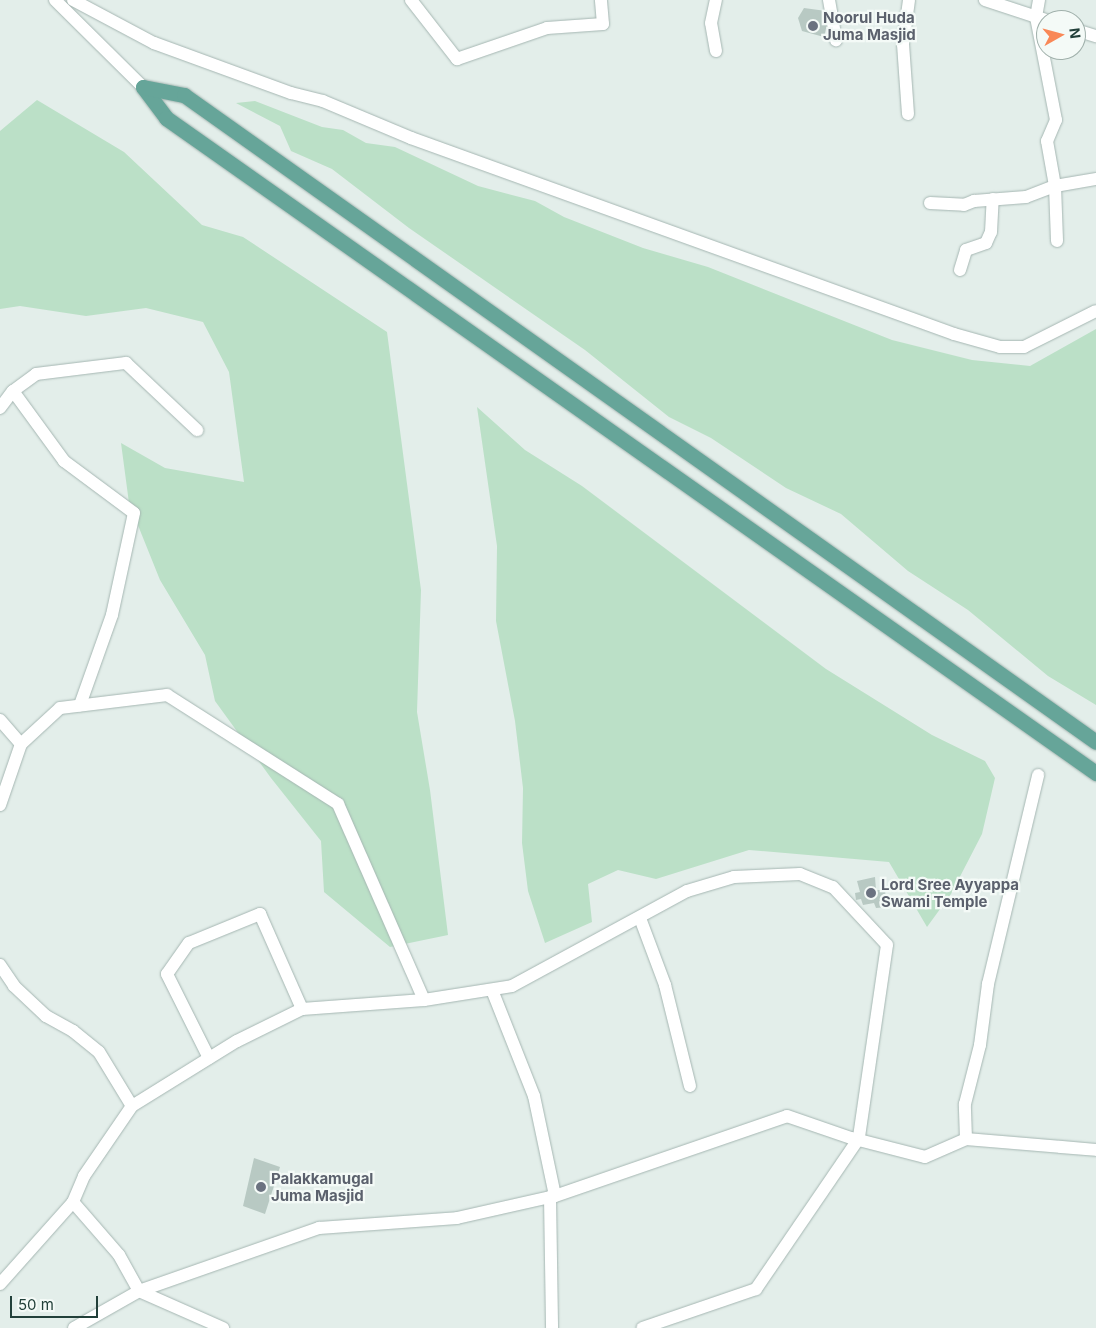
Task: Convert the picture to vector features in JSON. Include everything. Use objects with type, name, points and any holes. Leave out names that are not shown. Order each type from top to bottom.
[{"type":"main road","points":[[143,87],[184,95],[1096,742]]},
{"type":"main road","points":[[143,87],[166,118],[1096,773]]},
{"type":"street","points":[[55,0],[143,87]]},
{"type":"street","points":[[73,0],[154,43],[291,93],[323,101],[411,138],[954,334],[1000,347],[1024,347],[1096,311]]},
{"type":"street","points":[[411,0],[447,50],[457,59],[547,28],[603,24],[601,0]]},
{"type":"street","points":[[716,0],[711,23],[716,51]]},
{"type":"street","points":[[830,0],[836,40]]},
{"type":"street","points":[[908,114],[903,44],[909,0]]},
{"type":"street","points":[[985,0],[1036,17]]},
{"type":"street","points":[[1047,60],[1056,120],[1047,141],[1055,186],[1057,241]]},
{"type":"street","points":[[930,203],[964,205],[993,199],[1026,197],[1055,186],[1096,179]]},
{"type":"street","points":[[960,270],[966,250],[986,243],[991,232],[993,199]]},
{"type":"street","points":[[0,408],[12,391],[36,374],[126,363],[197,430]]},
{"type":"street","points":[[12,391],[64,461],[134,513],[112,615],[80,706]]},
{"type":"street","points":[[0,805],[21,744],[60,708],[168,695],[338,804],[424,1000]]},
{"type":"street","points":[[0,720],[21,744]]},
{"type":"street","points":[[966,1139],[966,1104],[980,1044],[988,984],[1038,775]]},
{"type":"street","points":[[0,1284],[73,1202],[84,1176],[132,1106],[209,1058],[302,1010],[424,1000],[512,986],[687,891],[734,877],[800,874],[833,887],[887,945],[860,1138],[756,1289],[642,1328]]},
{"type":"street","points":[[209,1058],[167,974],[189,943],[260,914],[302,1010]]},
{"type":"street","points":[[640,918],[665,985],[690,1086]]},
{"type":"street","points":[[0,965],[14,986],[46,1016],[73,1030],[99,1052],[132,1106]]},
{"type":"street","points":[[492,990],[534,1096],[552,1197],[552,1328]]},
{"type":"street","points":[[74,1328],[139,1291],[319,1228],[457,1218],[552,1197],[787,1116],[925,1157],[966,1139],[1096,1150]]},
{"type":"street","points":[[73,1202],[119,1255],[139,1291],[223,1328]]},
{"type":"green space","points":[[37,100],[124,152],[202,225],[243,237],[387,332],[421,590],[417,712],[430,790],[448,935],[390,947],[324,892],[321,841],[271,778],[215,701],[205,655],[160,580],[129,503],[121,443],[165,468],[244,482],[229,372],[203,322],[146,308],[86,316],[20,306],[0,309],[0,131]]},
{"type":"green space","points":[[255,101],[322,127],[343,130],[366,143],[395,147],[478,186],[535,201],[564,217],[643,248],[708,267],[892,340],[972,360],[1030,366],[1096,329],[1096,705],[1048,676],[968,610],[908,571],[841,514],[786,488],[711,438],[669,417],[585,350],[409,228],[332,169],[291,151],[280,126],[236,103]]},
{"type":"green space","points":[[477,407],[525,450],[582,486],[826,669],[932,735],[985,761],[995,778],[982,834],[951,894],[927,927],[889,862],[749,850],[656,879],[618,870],[588,884],[592,922],[545,943],[528,891],[522,843],[523,788],[515,721],[496,621],[497,546]]},
{"type":"building","name":"Noorul Huda Juma Masjid","points":[[804,8],[826,11],[828,20],[824,37],[802,31],[798,18]]},
{"type":"building","name":"Lord Sree Ayyappa Swami Temple","points":[[875,877],[876,890],[885,890],[887,907],[876,908],[874,903],[863,905],[861,899],[856,900],[855,893],[860,892],[857,881]]},
{"type":"building","name":"Palakkamugal Juma Masjid","points":[[254,1158],[280,1167],[265,1214],[243,1206]]},
{"type":"place","name":"Noorul Huda Juma Masjid","points":[[813,26]]},
{"type":"place","name":"Lord Sree Ayyappa Swami Temple","points":[[871,893]]},
{"type":"place","name":"Palakkamugal Juma Masjid","points":[[261,1187]]}]
